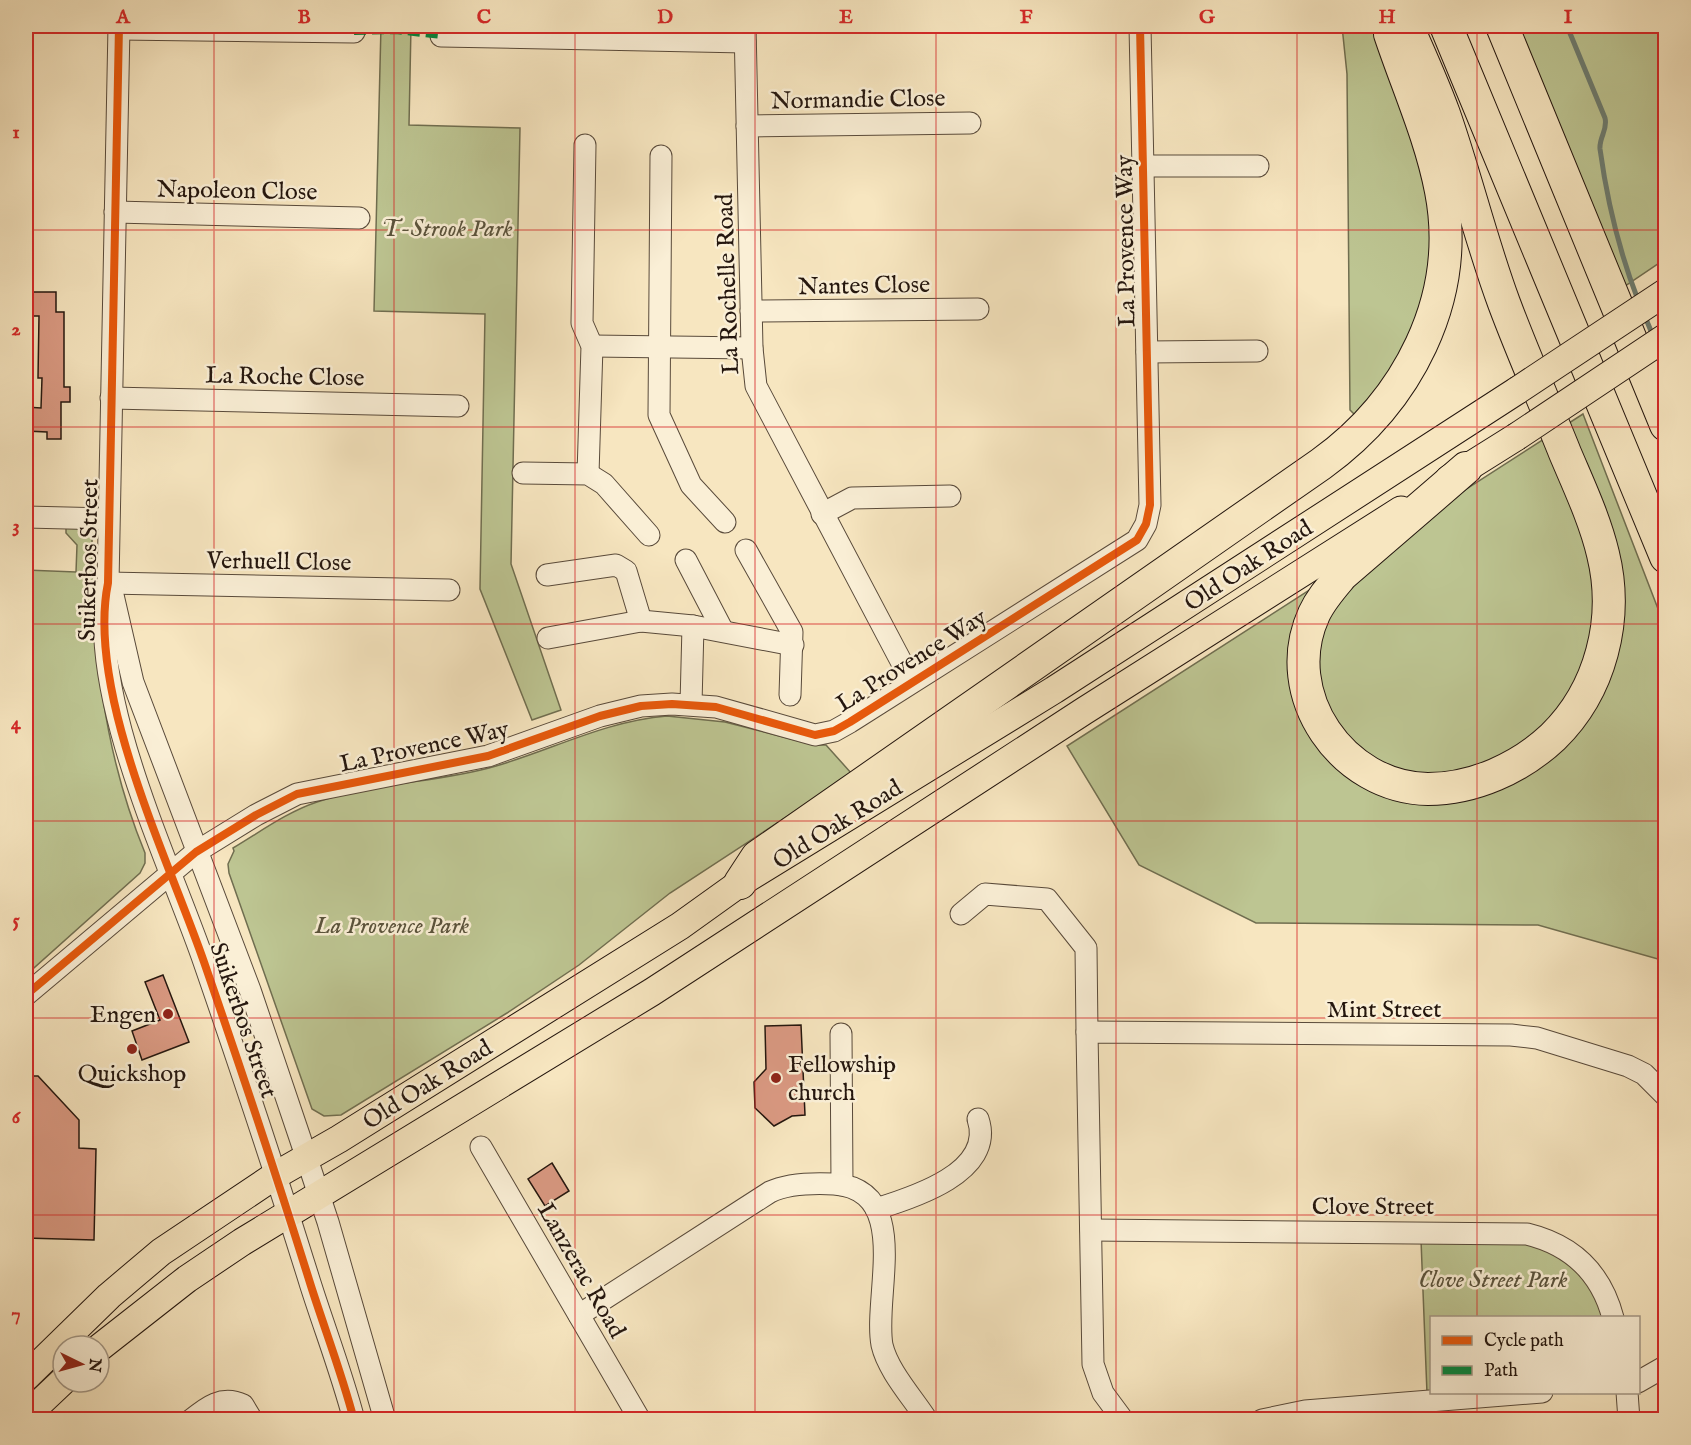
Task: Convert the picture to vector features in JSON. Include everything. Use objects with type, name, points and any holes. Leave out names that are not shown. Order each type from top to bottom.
[{"type":"highway","points":[[740,883],[757,857],[1314,469],[1358,435],[1384,407],[1418,356],[1435,306],[1445,245],[1441,191],[1387,26]]},
{"type":"highway","points":[[1407,26],[1444,115],[1486,255],[1507,312],[1593,523],[1606,569],[1609,618],[1601,658],[1584,696],[1558,731],[1533,755],[1500,773],[1466,784],[1428,789],[1393,784],[1355,766],[1338,749],[1323,728],[1315,713],[1306,681],[1305,659],[1308,634],[1313,617],[1324,596],[1342,575],[1466,468]]},
{"type":"highway","points":[[1446,26],[1665,557]]},
{"type":"highway","points":[[1502,26],[1665,425]]},
{"type":"main road","name":"Old Oak Road","points":[[26,1377],[109,1296],[161,1252],[276,1175],[307,1159],[680,926],[740,883],[1054,690],[1518,390],[1665,292]]},
{"type":"main road","name":"Old Oak Road","points":[[111,1339],[187,1279],[290,1212],[319,1197],[701,961],[1094,705],[1516,437],[1665,337]]},
{"type":"main road","points":[[26,1416],[51,1392]]},
{"type":"street","name":"La Provence Way","points":[[26,995],[196,852],[269,808],[305,791],[488,756],[627,709],[665,704],[691,704],[730,710],[820,735],[834,731],[1114,556],[1141,534],[1150,505],[1140,26]]},
{"type":"street","points":[[119,27],[354,32]]},
{"type":"street","name":"Suikerbos Street","points":[[119,27],[108,583],[104,602],[105,631],[116,702],[137,784],[189,921],[290,1212],[354,1419]]},
{"type":"street","points":[[441,36],[745,34]]},
{"type":"street","name":"La Rochelle Road","points":[[745,34],[754,375],[763,401],[912,682]]},
{"type":"street","name":"Normandie Close","points":[[747,126],[970,123]]},
{"type":"street","points":[[585,145],[582,323],[592,346],[588,474]]},
{"type":"street","points":[[661,156],[661,422],[691,485],[725,522]]},
{"type":"street","points":[[1143,166],[1258,166]]},
{"type":"street","name":"Napoleon Close","points":[[115,212],[359,218]]},
{"type":"street","name":"Nantes Close","points":[[751,311],[978,309]]},
{"type":"street","points":[[592,346],[752,348]]},
{"type":"street","points":[[1147,352],[1257,351]]},
{"type":"street","name":"La Roche Close","points":[[111,398],[458,406]]},
{"type":"street","points":[[523,473],[588,474],[604,483],[649,535]]},
{"type":"street","points":[[822,514],[852,498],[950,496]]},
{"type":"street","points":[[26,517],[108,519]]},
{"type":"street","points":[[746,550],[791,626],[793,645],[790,695]]},
{"type":"street","points":[[686,560],[723,631]]},
{"type":"street","points":[[546,575],[616,564],[626,571],[641,621]]},
{"type":"street","name":"Suikerbos Street","points":[[108,583],[115,601],[133,682],[250,990],[307,1159],[385,1419]]},
{"type":"street","name":"Verhuell Close","points":[[108,583],[449,590]]},
{"type":"street","points":[[548,638],[641,621],[693,626],[793,645]]},
{"type":"street","points":[[691,704],[693,626]]},
{"type":"street","points":[[961,914],[985,894],[1047,899],[1086,948],[1093,1364],[1103,1394],[1123,1419]]},
{"type":"street","name":"Mint Street","points":[[1087,1032],[1525,1036],[1637,1070],[1665,1095]]},
{"type":"street","points":[[841,1034],[842,1185]]},
{"type":"street","points":[[876,1209],[922,1194],[951,1177],[975,1152],[981,1131],[978,1119]]},
{"type":"street","name":"Lanzerac Road","points":[[481,1147],[640,1419]]},
{"type":"street","points":[[579,1315],[770,1191],[798,1185],[842,1185],[861,1190],[876,1209],[883,1234],[883,1349],[927,1419]]},
{"type":"street","name":"Clove Street","points":[[1091,1230],[1527,1234],[1556,1243],[1578,1257],[1603,1289],[1613,1316]]},
{"type":"street","points":[[1640,1381],[1665,1366]]},
{"type":"street","points":[[1262,1419],[1305,1411],[1517,1394]]},
{"type":"street","points":[[1627,1394],[1629,1419]]},
{"type":"street","points":[[191,1419],[224,1400],[243,1405],[252,1419]]},
{"type":"green space","name":"T-Strook Park","points":[[381,26],[411,26],[409,125],[520,128],[511,564],[561,710],[532,720],[480,589],[485,314],[374,311]]},
{"type":"green space","points":[[1342,26],[1376,26],[1425,172],[1434,250],[1419,325],[1359,419],[1350,410],[1347,74]]},
{"type":"green space","points":[[1514,26],[1665,26],[1665,259],[1622,288]]},
{"type":"green space","points":[[1583,414],[1665,627],[1665,961],[1538,925],[1256,923],[1139,865],[1067,746]]},
{"type":"green space","points":[[66,526],[83,527],[92,537],[94,618],[103,697],[119,776],[145,853],[145,863],[140,873],[26,975],[26,570],[76,572],[77,545],[66,533]]},
{"type":"green space","name":"La Provence Park","points":[[667,716],[725,722],[814,745],[826,745],[852,774],[670,893],[579,965],[507,1013],[341,1115],[324,1116],[312,1109],[229,873],[228,864],[234,851],[233,848],[306,806],[339,795],[474,772],[601,730]]},
{"type":"green space","name":"Clove Street Park","points":[[1486,1239],[1529,1244],[1550,1251],[1568,1261],[1584,1276],[1605,1316],[1430,1316],[1430,1392],[1427,1393],[1421,1240]]},
{"type":"building","points":[[26,292],[56,292],[56,312],[64,312],[64,387],[70,387],[70,402],[61,402],[61,439],[47,439],[47,432],[26,431],[26,407],[41,408],[42,378],[38,378],[39,316],[26,316]]},
{"type":"building","points":[[163,975],[189,1042],[142,1060],[132,1031],[160,1020],[145,982]]},
{"type":"building","name":"Fellowship church","points":[[801,1025],[805,1115],[792,1116],[774,1126],[755,1108],[754,1082],[766,1069],[765,1026]]},
{"type":"building","points":[[26,1076],[38,1076],[79,1120],[79,1148],[96,1149],[94,1240],[26,1238]]},
{"type":"building","points":[[552,1163],[569,1191],[545,1206],[528,1179]]},
{"type":"waterway","points":[[1567,26],[1605,118],[1600,149],[1606,187],[1619,244],[1638,300]]},
{"type":"waterway","points":[[1644,314],[1653,336]]},
{"type":"waterway","points":[[1659,351],[1666,368]]},
{"type":"marked path","points":[[354,32],[396,31],[441,36]]},
{"type":"cycle path","points":[[119,26],[108,583],[104,626],[109,674],[119,723],[134,774],[232,1042],[354,1420]]},
{"type":"cycle path","points":[[26,995],[196,852],[256,815],[297,794],[488,756],[600,716],[641,706],[672,704],[716,707],[815,735],[834,731],[1137,540],[1146,524],[1150,505],[1140,26]]},
{"type":"place","name":"Engen","points":[[168,1014]]},
{"type":"place","name":"Quickshop","points":[[132,1049]]},
{"type":"place","name":"Fellowship church","points":[[776,1078]]}]
